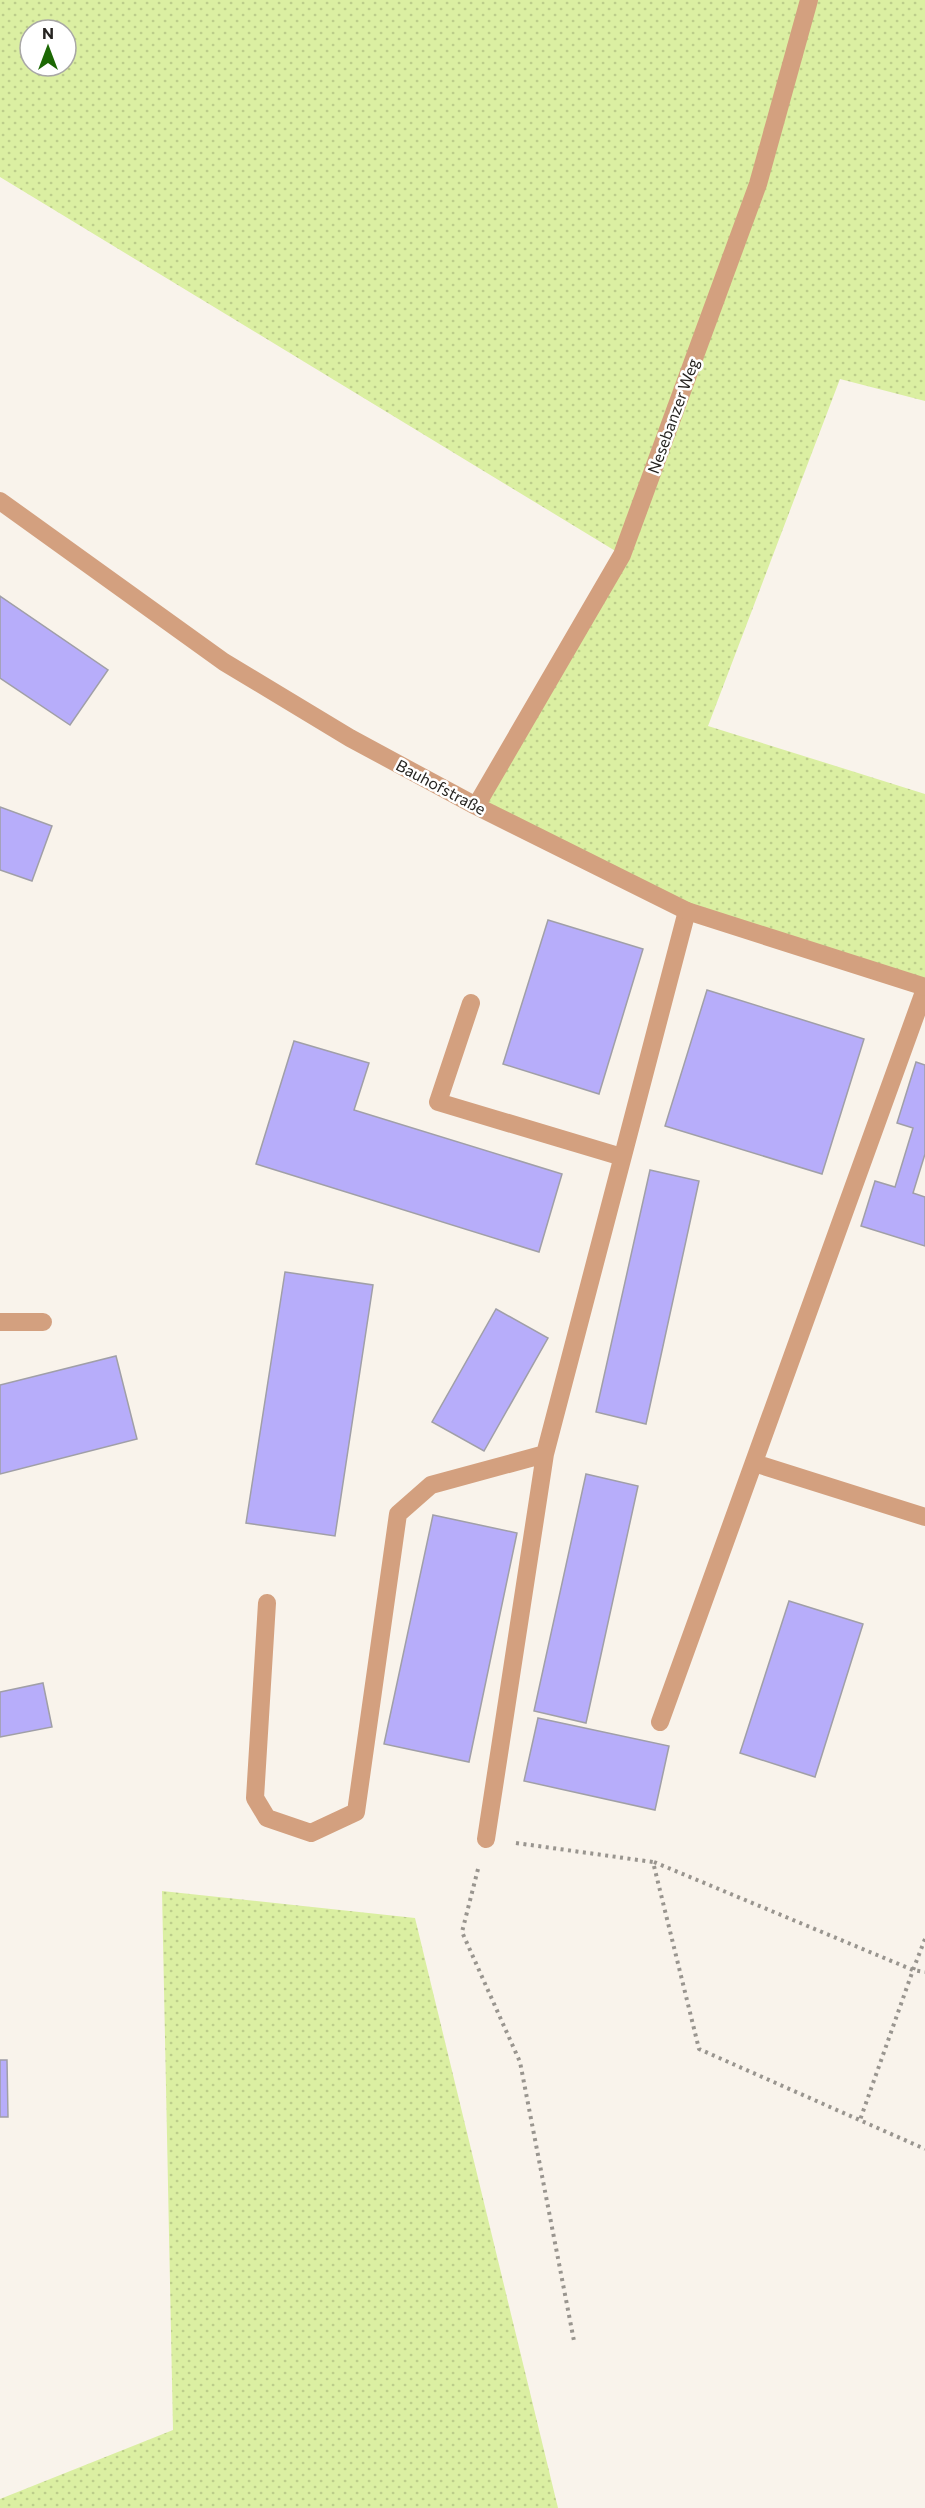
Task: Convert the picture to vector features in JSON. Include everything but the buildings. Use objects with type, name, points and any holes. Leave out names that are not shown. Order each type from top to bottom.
[{"type":"street","name":"Nesebanzer Weg","points":[[476,806],[622,555],[758,184],[809,0]]},
{"type":"street","name":"Bauhofstraße","points":[[0,501],[224,662],[350,738],[476,806],[687,911],[925,988]]},
{"type":"street","points":[[486,1839],[546,1454],[687,911]]},
{"type":"street","points":[[660,1722],[925,988]]},
{"type":"street","points":[[471,1003],[438,1102],[622,1157]]},
{"type":"street","points":[[0,1322],[43,1322]]},
{"type":"street","points":[[267,1604],[255,1798],[267,1818],[311,1833],[356,1812],[398,1514],[431,1485],[546,1454]]},
{"type":"street","points":[[754,1463],[925,1517]]},
{"type":"path","points":[[574,2341],[520,2062],[462,1932],[486,1839],[653,1862],[913,1970],[925,1972]]},
{"type":"path","points":[[653,1862],[699,2049],[925,2149]]},
{"type":"path","points":[[860,2120],[925,1939]]},
{"type":"green space","points":[[0,0],[925,0],[925,401],[840,379],[708,726],[925,794],[925,987],[687,911],[476,806],[622,555],[0,177]]},
{"type":"green space","points":[[162,1891],[415,1918],[558,2508],[0,2508],[0,2499],[173,2430]]}]
